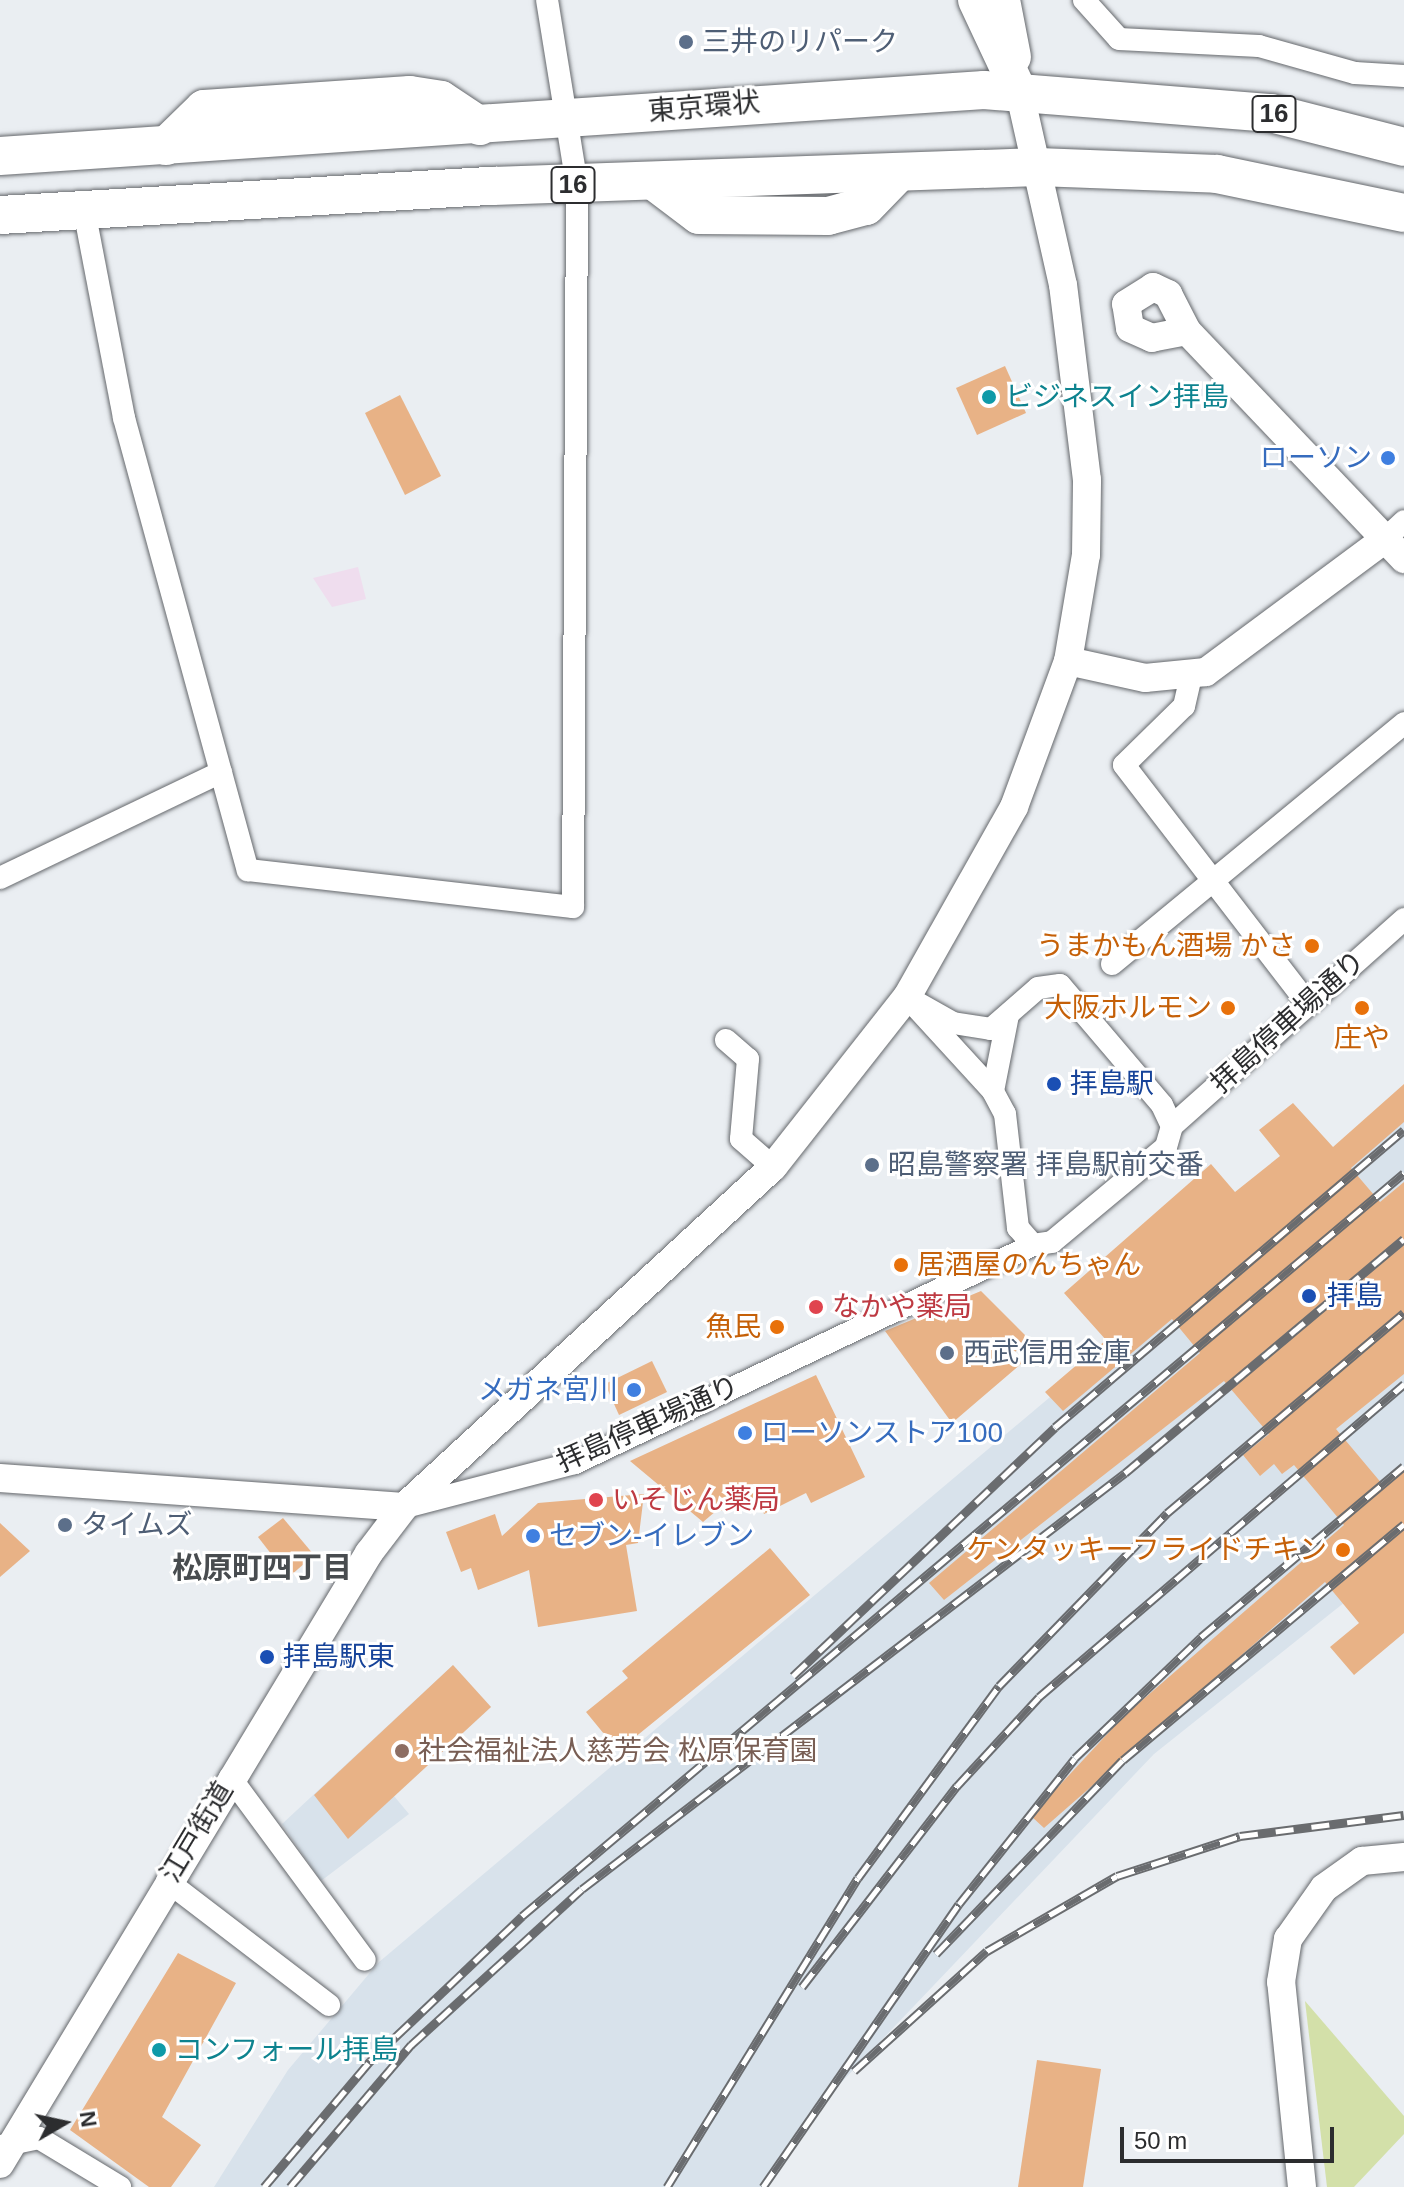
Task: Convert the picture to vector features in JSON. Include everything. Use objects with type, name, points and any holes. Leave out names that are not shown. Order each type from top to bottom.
[{"type":"highway","name":"東京環状","points":[[0,156],[166,146],[204,109],[410,95],[441,100],[480,126],[916,92],[1020,94],[1271,113],[1404,147]]},
{"type":"highway","name":"16","points":[[0,215],[654,181],[699,215],[828,216],[866,206],[899,172],[1038,167]]},
{"type":"highway","points":[[1038,167],[1217,174],[1404,213]]},
{"type":"main road","points":[[976,0],[1020,94]]},
{"type":"main road","points":[[1002,0],[1020,94]]},
{"type":"street","points":[[84,210],[124,418],[248,870],[573,907],[577,185],[569,119],[547,0]]},
{"type":"street","points":[[1084,0],[1119,39],[1259,46],[1355,73],[1404,76]]},
{"type":"street","name":"江戸街道","points":[[2,2153],[230,1777],[404,1507],[773,1167],[907,997],[1031,774],[1068,661],[1086,555],[1084,411],[1038,167],[1020,94]]},
{"type":"street","points":[[1068,661],[1145,678],[1191,676],[1236,656],[1398,540],[1187,331]]},
{"type":"street","points":[[1191,676],[1184,706],[1124,765],[1307,1003]]},
{"type":"street","points":[[1112,964],[1404,723]]},
{"type":"street","points":[[0,878],[221,772]]},
{"type":"street","name":"拝島停車場通り","points":[[0,1478],[404,1507],[575,1463],[1033,1245],[1052,1242],[1166,1147],[1172,1126],[1404,919]]},
{"type":"street","points":[[907,997],[971,1027],[991,1029],[1038,988],[1060,985],[1162,1105],[1172,1126]]},
{"type":"street","points":[[907,997],[993,1091],[1005,1114],[1018,1228],[1033,1245]]},
{"type":"street","points":[[993,1091],[1009,1013]]},
{"type":"street","points":[[726,1040],[748,1059],[741,1139],[773,1167]]},
{"type":"street","points":[[230,1777],[365,1960]]},
{"type":"street","points":[[1302,2187],[1281,1982],[1288,1939],[1324,1888],[1362,1861],[1404,1857]]},
{"type":"street","points":[[167,1881],[329,2005]]},
{"type":"street","points":[[2,2153],[39,2138],[120,2187]]},
{"type":"shaded area","points":[[358,567],[366,599],[332,607],[313,578]]},
{"type":"shaded area","points":[[1404,1099],[1404,1555],[1154,1754],[835,2089],[767,2187],[214,2187],[288,2070],[379,1962]]},
{"type":"shaded area","name":"社会福祉法人慈芳会 松原保育園","points":[[453,1665],[491,1707],[394,1796],[409,1814],[321,1881],[282,1824]]},
{"type":"green space","points":[[1305,2001],[1404,2116],[1404,2134],[1354,2187],[1327,2187]]},
{"type":"building","name":"ビジネスイン拝島","points":[[1005,366],[1026,413],[977,435],[956,388]]},
{"type":"building","points":[[400,395],[441,476],[405,495],[365,413]]},
{"type":"building","points":[[1404,1084],[1404,1122],[1351,1168],[1380,1202],[1404,1182],[1404,1374],[1336,1429],[1383,1485],[1404,1468],[1404,1633],[1354,1675],[1330,1647],[1359,1623],[1325,1582],[1044,1828],[1031,1816],[1124,1716],[1344,1525],[1294,1465],[1282,1474],[1274,1464],[1260,1476],[1243,1455],[1269,1434],[1224,1381],[944,1600],[929,1583],[1200,1353],[1172,1319],[1063,1411],[1045,1392],[1106,1340],[1064,1293],[1211,1164],[1235,1192],[1280,1156],[1259,1130],[1293,1103],[1333,1147]]},
{"type":"building","points":[[981,1291],[1029,1339],[1015,1352],[1022,1363],[952,1423],[885,1331]]},
{"type":"building","points":[[652,1361],[667,1392],[619,1415],[605,1384]]},
{"type":"building","points":[[816,1375],[865,1477],[811,1503],[806,1493],[764,1514],[761,1507],[716,1511],[703,1522],[630,1461]]},
{"type":"building","points":[[644,1494],[638,1543],[626,1545],[637,1611],[538,1627],[529,1570],[478,1590],[471,1568],[461,1572],[446,1532],[495,1514],[502,1536],[538,1503]]},
{"type":"building","points":[[283,1518],[314,1555],[289,1577],[258,1537]]},
{"type":"building","points":[[0,1523],[30,1551],[0,1577]]},
{"type":"building","points":[[770,1548],[810,1595],[618,1751],[586,1712],[628,1678],[622,1671]]},
{"type":"building","name":"社会福祉法人慈芳会 松原保育園","points":[[453,1665],[491,1707],[348,1839],[314,1795]]},
{"type":"building","name":"コンフォール拝島","points":[[178,1953],[236,1983],[162,2117],[201,2145],[171,2187],[149,2187],[70,2130]]},
{"type":"building","points":[[1037,2060],[1101,2069],[1083,2187],[1018,2187]]},
{"type":"railway","points":[[793,1676],[1055,1427],[1404,1130]]},
{"type":"railway","points":[[264,2187],[370,2061],[522,1916],[1404,1173]]},
{"type":"railway","points":[[290,2187],[411,2045],[582,1889],[1125,1473],[1404,1239]]},
{"type":"railway","points":[[667,2187],[858,1878],[999,1686],[1167,1513],[1404,1313]]},
{"type":"railway","points":[[802,1987],[957,1786],[1039,1697],[1404,1384]]},
{"type":"railway","points":[[763,2187],[959,1904],[1075,1758],[1201,1637],[1404,1466]]},
{"type":"railway","points":[[936,1954],[1123,1760],[1404,1524]]},
{"type":"railway","points":[[854,2071],[987,1951],[1117,1876],[1240,1836],[1404,1815]]},
{"type":"place","name":"三井のリパーク","points":[[686,42]]},
{"type":"place","name":"ビジネスイン拝島","points":[[989,397]]},
{"type":"place","name":"ローソン","points":[[1388,458]]},
{"type":"place","name":"うまかもん酒場 かさ","points":[[1312,946]]},
{"type":"place","name":"大阪ホルモン","points":[[1228,1008]]},
{"type":"place","name":"庄や","points":[[1362,1008]]},
{"type":"place","name":"拝島駅","points":[[1054,1084]]},
{"type":"place","name":"昭島警察署 拝島駅前交番","points":[[872,1165]]},
{"type":"place","name":"居酒屋のんちゃん","points":[[901,1265]]},
{"type":"place","name":"拝島","points":[[1309,1296]]},
{"type":"place","name":"なかや薬局","points":[[816,1307]]},
{"type":"place","name":"魚民","points":[[777,1327]]},
{"type":"place","name":"西武信用金庫","points":[[947,1353]]},
{"type":"place","name":"メガネ宮川","points":[[634,1390]]},
{"type":"place","name":"ローソンストア100","points":[[745,1433]]},
{"type":"place","name":"いそじん薬局","points":[[596,1500]]},
{"type":"place","name":"タイムズ","points":[[65,1525]]},
{"type":"place","name":"セブン-イレブン","points":[[533,1536]]},
{"type":"place","name":"ケンタッキーフライドチキン","points":[[1343,1550]]},
{"type":"place","name":"拝島駅東","points":[[267,1657]]},
{"type":"place","name":"社会福祉法人慈芳会 松原保育園","points":[[402,1751]]},
{"type":"place","name":"コンフォール拝島","points":[[159,2050]]},
{"type":"district","name":"松原町四丁目","points":[[262,1568]]}]
